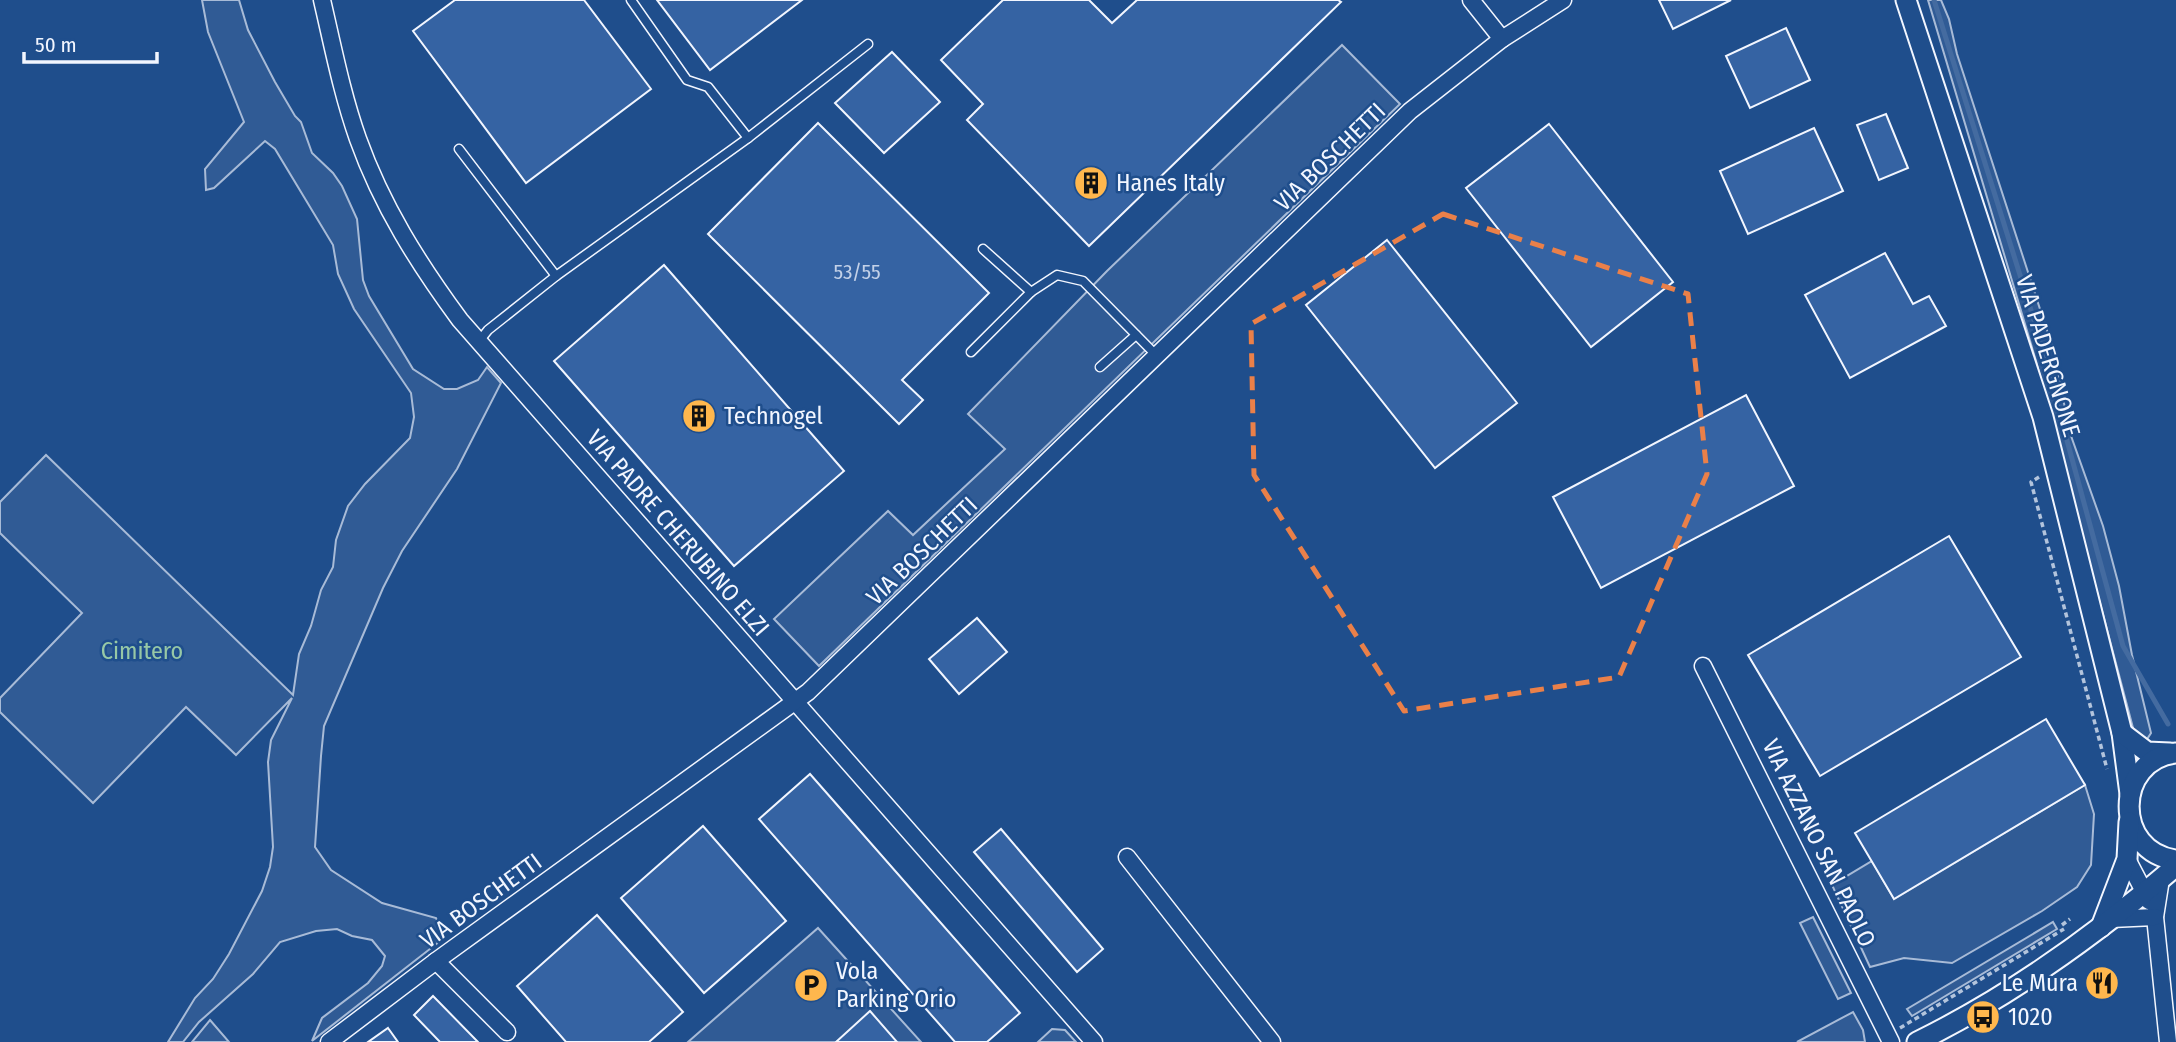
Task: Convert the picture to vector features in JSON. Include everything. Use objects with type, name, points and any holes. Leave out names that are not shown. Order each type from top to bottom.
[{"type":"street","name":"VIA PADRE CHERUBINO ELZI","points":[[322,0],[339,76],[358,138],[377,186],[425,273],[460,320],[1094,1042]]},
{"type":"street","points":[[1471,0],[1502,39]]},
{"type":"street","name":"VIA BOSCHETTI","points":[[329,1042],[436,961],[796,702],[1410,111],[1502,39],[1563,0]]},
{"type":"street","name":"VIA PADERGNONE","points":[[1906,0],[2043,417],[2122,733],[2130,794],[2130,818]]},
{"type":"street","name":"VIA AZZANO SAN PAOLO","points":[[1703,666],[1889,1039]]},
{"type":"street","points":[[2122,733],[2147,752],[2173,753]]},
{"type":"street","points":[[2130,794],[2141,772],[2149,764],[2173,753]]},
{"type":"street","points":[[2106,924],[2127,859],[2130,818]]},
{"type":"street","points":[[2130,818],[2134,830],[2149,849],[2176,860]]},
{"type":"street","points":[[1127,857],[1272,1042]]},
{"type":"street","points":[[2127,859],[2146,892],[2155,916],[2168,1042]]},
{"type":"street","points":[[1917,1042],[1966,1018],[2106,924],[2169,872]]},
{"type":"street","points":[[2155,916],[2169,872]]},
{"type":"street","points":[[2106,924],[2134,916],[2155,916]]},
{"type":"street","points":[[436,961],[507,1032]]},
{"type":"lane","points":[[631,0],[687,80],[708,87],[748,138]]},
{"type":"lane","points":[[481,341],[488,330],[556,276],[748,138],[868,44]]},
{"type":"lane","points":[[459,149],[556,276]]},
{"type":"lane","points":[[983,249],[1031,292]]},
{"type":"lane","points":[[971,352],[1031,292],[1057,275],[1083,281],[1157,356]]},
{"type":"lane","points":[[1100,367],[1136,335]]},
{"type":"path","points":[[2056,467],[2031,482],[2110,781]]},
{"type":"path","points":[[1889,1039],[2071,922],[2062,925]]},
{"type":"highlighted area","points":[[1443,214],[1688,294],[1707,474],[1619,677],[1404,711],[1254,475],[1251,324]]},
{"type":"shaded area","points":[[202,0],[239,0],[248,30],[275,82],[301,122],[312,153],[342,186],[357,219],[363,280],[369,296],[413,369],[444,389],[457,389],[478,380],[487,367],[501,383],[457,469],[402,551],[383,588],[324,726],[315,847],[331,870],[382,903],[436,918],[444,938],[312,1041],[322,1018],[368,983],[382,966],[385,956],[372,940],[352,936],[337,929],[316,931],[280,942],[253,974],[199,1022],[183,1042],[168,1042],[195,998],[213,979],[229,954],[262,891],[273,847],[268,762],[271,740],[292,698],[236,755],[186,707],[93,803],[0,712],[0,698],[82,613],[0,533],[0,502],[46,455],[293,695],[299,654],[311,626],[321,590],[333,567],[336,540],[348,506],[365,484],[410,438],[414,417],[411,393],[354,309],[338,274],[333,245],[275,149],[265,141],[214,188],[206,190],[205,169],[244,122],[208,32]]},
{"type":"shaded area","points":[[1928,0],[1941,0],[1949,19],[1957,54],[2053,349],[2070,433],[2103,526],[2119,586],[2151,733],[2142,747],[2137,743],[2036,361]]},
{"type":"shaded area","points":[[1342,45],[1400,104],[819,666],[774,619],[888,511],[913,535],[1005,449],[968,414],[1107,271]]},
{"type":"shaded area","points":[[2085,785],[2094,814],[2091,865],[2077,887],[2042,911],[1952,963],[1904,958],[1870,967],[1832,885],[1872,861],[1894,899]]},
{"type":"shaded area","points":[[1813,917],[1851,993],[1838,999],[1800,923]]},
{"type":"shaded area","points":[[2053,922],[2057,929],[1912,1016],[1907,1009]]},
{"type":"shaded area","name":"Vola Parking Orio","points":[[818,928],[921,1042],[688,1042]]},
{"type":"shaded area","points":[[1853,1012],[1863,1030],[1865,1042],[1797,1042]]},
{"type":"shaded area","points":[[210,1020],[229,1042],[192,1042]]},
{"type":"shaded area","points":[[1052,1029],[1065,1030],[1076,1042],[1038,1042]]},
{"type":"building","points":[[455,0],[584,0],[651,89],[526,183],[413,31]]},
{"type":"building","points":[[657,0],[802,0],[710,70]]},
{"type":"building","name":"Hanes Italy","points":[[1003,0],[1089,0],[1112,23],[1137,0],[1341,2],[1089,246],[967,120],[983,104],[941,60]]},
{"type":"building","points":[[1659,0],[1731,0],[1673,29]]},
{"type":"building","points":[[1786,28],[1810,80],[1750,108],[1726,56]]},
{"type":"building","points":[[892,52],[940,102],[884,153],[835,103]]},
{"type":"building","points":[[1886,114],[1908,168],[1879,180],[1857,125]]},
{"type":"building","points":[[818,123],[989,293],[902,380],[923,400],[899,424],[708,234]]},
{"type":"building","points":[[1549,124],[1673,282],[1591,347],[1466,188]]},
{"type":"building","points":[[1814,128],[1843,191],[1748,234],[1720,171]]},
{"type":"building","points":[[1387,240],[1517,403],[1435,468],[1306,305]]},
{"type":"building","points":[[1885,253],[1913,304],[1929,296],[1946,326],[1850,378],[1805,295]]},
{"type":"building","name":"Technogel","points":[[664,265],[844,471],[734,566],[554,361]]},
{"type":"building","points":[[1746,395],[1794,486],[1601,588],[1553,497]]},
{"type":"building","points":[[1949,536],[2021,657],[1820,776],[1748,655]]},
{"type":"building","points":[[977,618],[1007,652],[959,694],[929,659]]},
{"type":"building","points":[[2046,719],[2085,785],[1894,899],[1855,833]]},
{"type":"building","points":[[810,774],[1020,1013],[987,1042],[955,1042],[759,819]]},
{"type":"building","points":[[703,826],[786,921],[704,993],[621,898]]},
{"type":"building","points":[[1001,829],[1103,949],[1077,972],[974,852]]},
{"type":"building","points":[[597,915],[683,1012],[649,1042],[566,1042],[517,986]]},
{"type":"building","points":[[433,996],[478,1042],[440,1042],[414,1015]]},
{"type":"building","points":[[870,1011],[897,1042],[836,1042]]},
{"type":"building","points":[[388,1028],[398,1042],[368,1042]]},
{"type":"waterway","points":[[1934,0],[2035,323],[2123,646],[2168,724]]},
{"type":"place","name":"Hanes Italy","points":[[1091,183]]},
{"type":"place","name":"Technogel","points":[[699,416]]},
{"type":"place","name":"Le Mura","points":[[2102,983]]},
{"type":"place","name":"Vola Parking Orio","points":[[811,985]]},
{"type":"place","name":"1020","points":[[1983,1017]]},
{"type":"park label","name":"Cimitero","points":[[142,651]]}]
